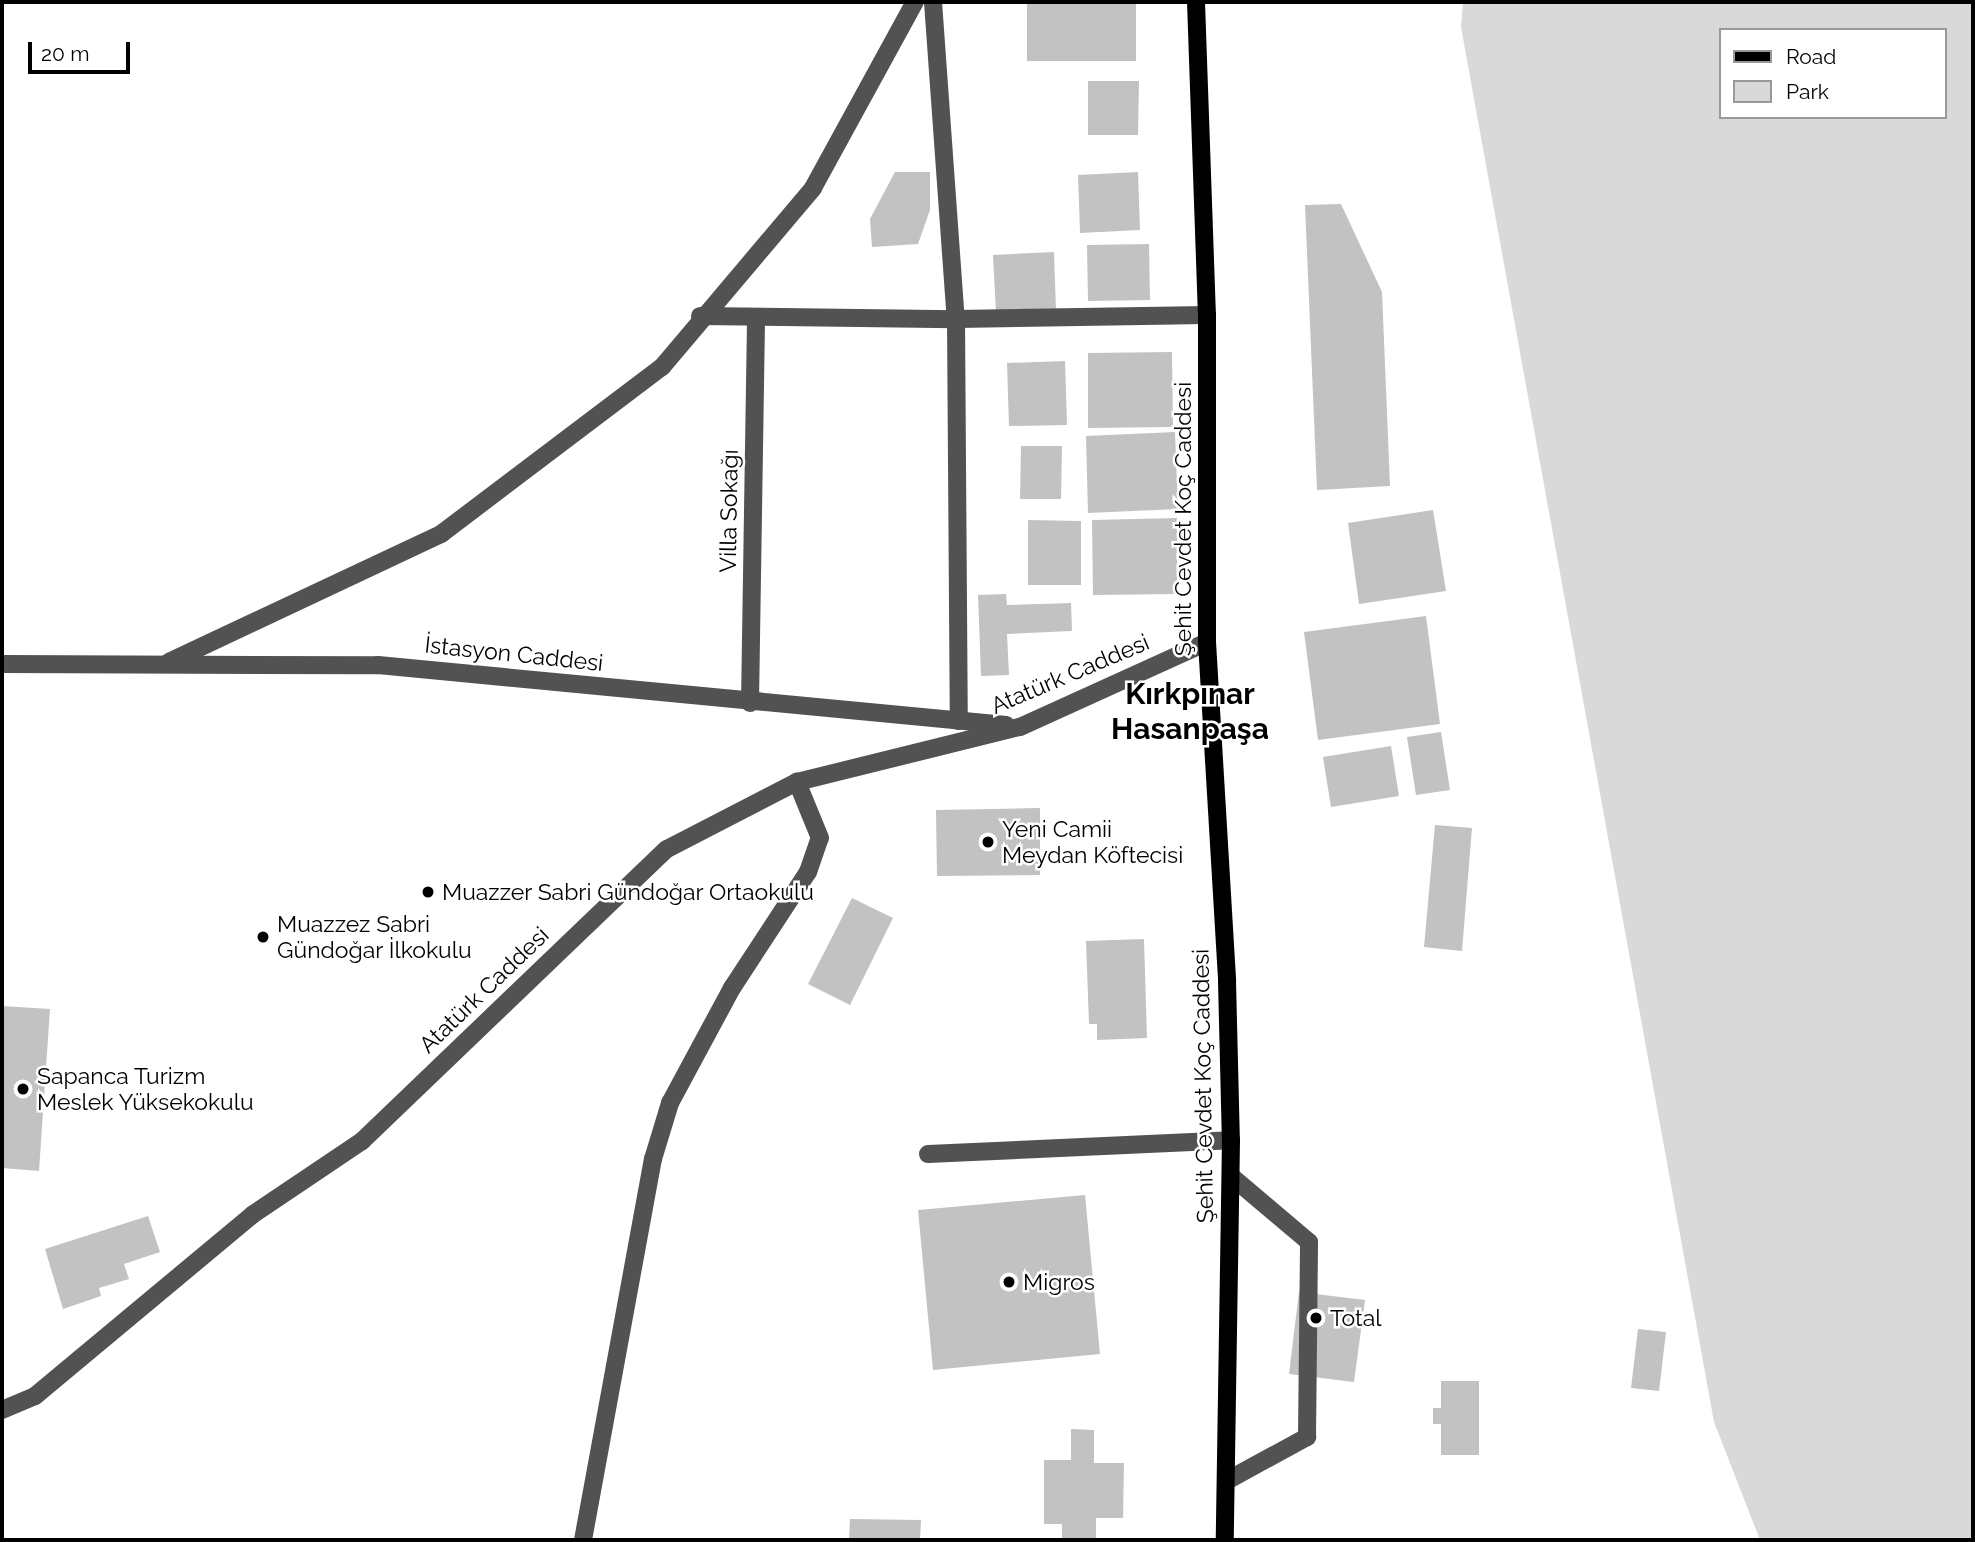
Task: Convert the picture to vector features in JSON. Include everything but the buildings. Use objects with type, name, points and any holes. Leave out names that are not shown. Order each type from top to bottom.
[{"type":"main road","name":"Şehit Cevdet Koç Caddesi","points":[[1196,2],[1207,315],[1207,642],[1227,981],[1231,1140],[1230,1479],[1226,1540]]},
{"type":"street","points":[[169,662],[441,534],[662,367],[700,316],[813,188],[915,2]]},
{"type":"street","points":[[933,2],[956,319],[959,721]]},
{"type":"street","points":[[700,316],[756,319],[956,319],[1207,315]]},
{"type":"street","name":"Villa Sokağı","points":[[750,703],[756,319]]},
{"type":"street","name":"Atatürk Caddesi","points":[[2,1410],[35,1396],[252,1215],[362,1141],[667,849],[797,782],[1020,727],[1207,642]]},
{"type":"street","name":"İstasyon Caddesi","points":[[2,664],[169,662],[378,665],[1020,727]]},
{"type":"street","points":[[583,1540],[653,1159],[670,1103],[732,989],[808,872],[820,838],[797,782]]},
{"type":"street","points":[[928,1154],[1231,1140]]},
{"type":"street","points":[[1230,1479],[1307,1437],[1309,1242],[1231,1176]]},
{"type":"green space","points":[[1463,2],[1973,2],[1973,1540],[1760,1540],[1714,1422],[1461,27]]},
{"type":"place","name":"Yeni Camii Meydan Köftecisi","points":[[988,842]]},
{"type":"place","name":"Muazzer Sabri Gündoğar Ortaokulu","points":[[428,892]]},
{"type":"place","name":"Muazzez Sabri Gündoğar İlkokulu","points":[[263,937]]},
{"type":"place","name":"Sapanca Turizm Meslek Yüksekokulu","points":[[23,1089]]},
{"type":"place","name":"Migros","points":[[1009,1282]]},
{"type":"place","name":"Total","points":[[1316,1318]]},
{"type":"district","name":"Kırkpınar Hasanpaşa","points":[[1190,711]]}]
